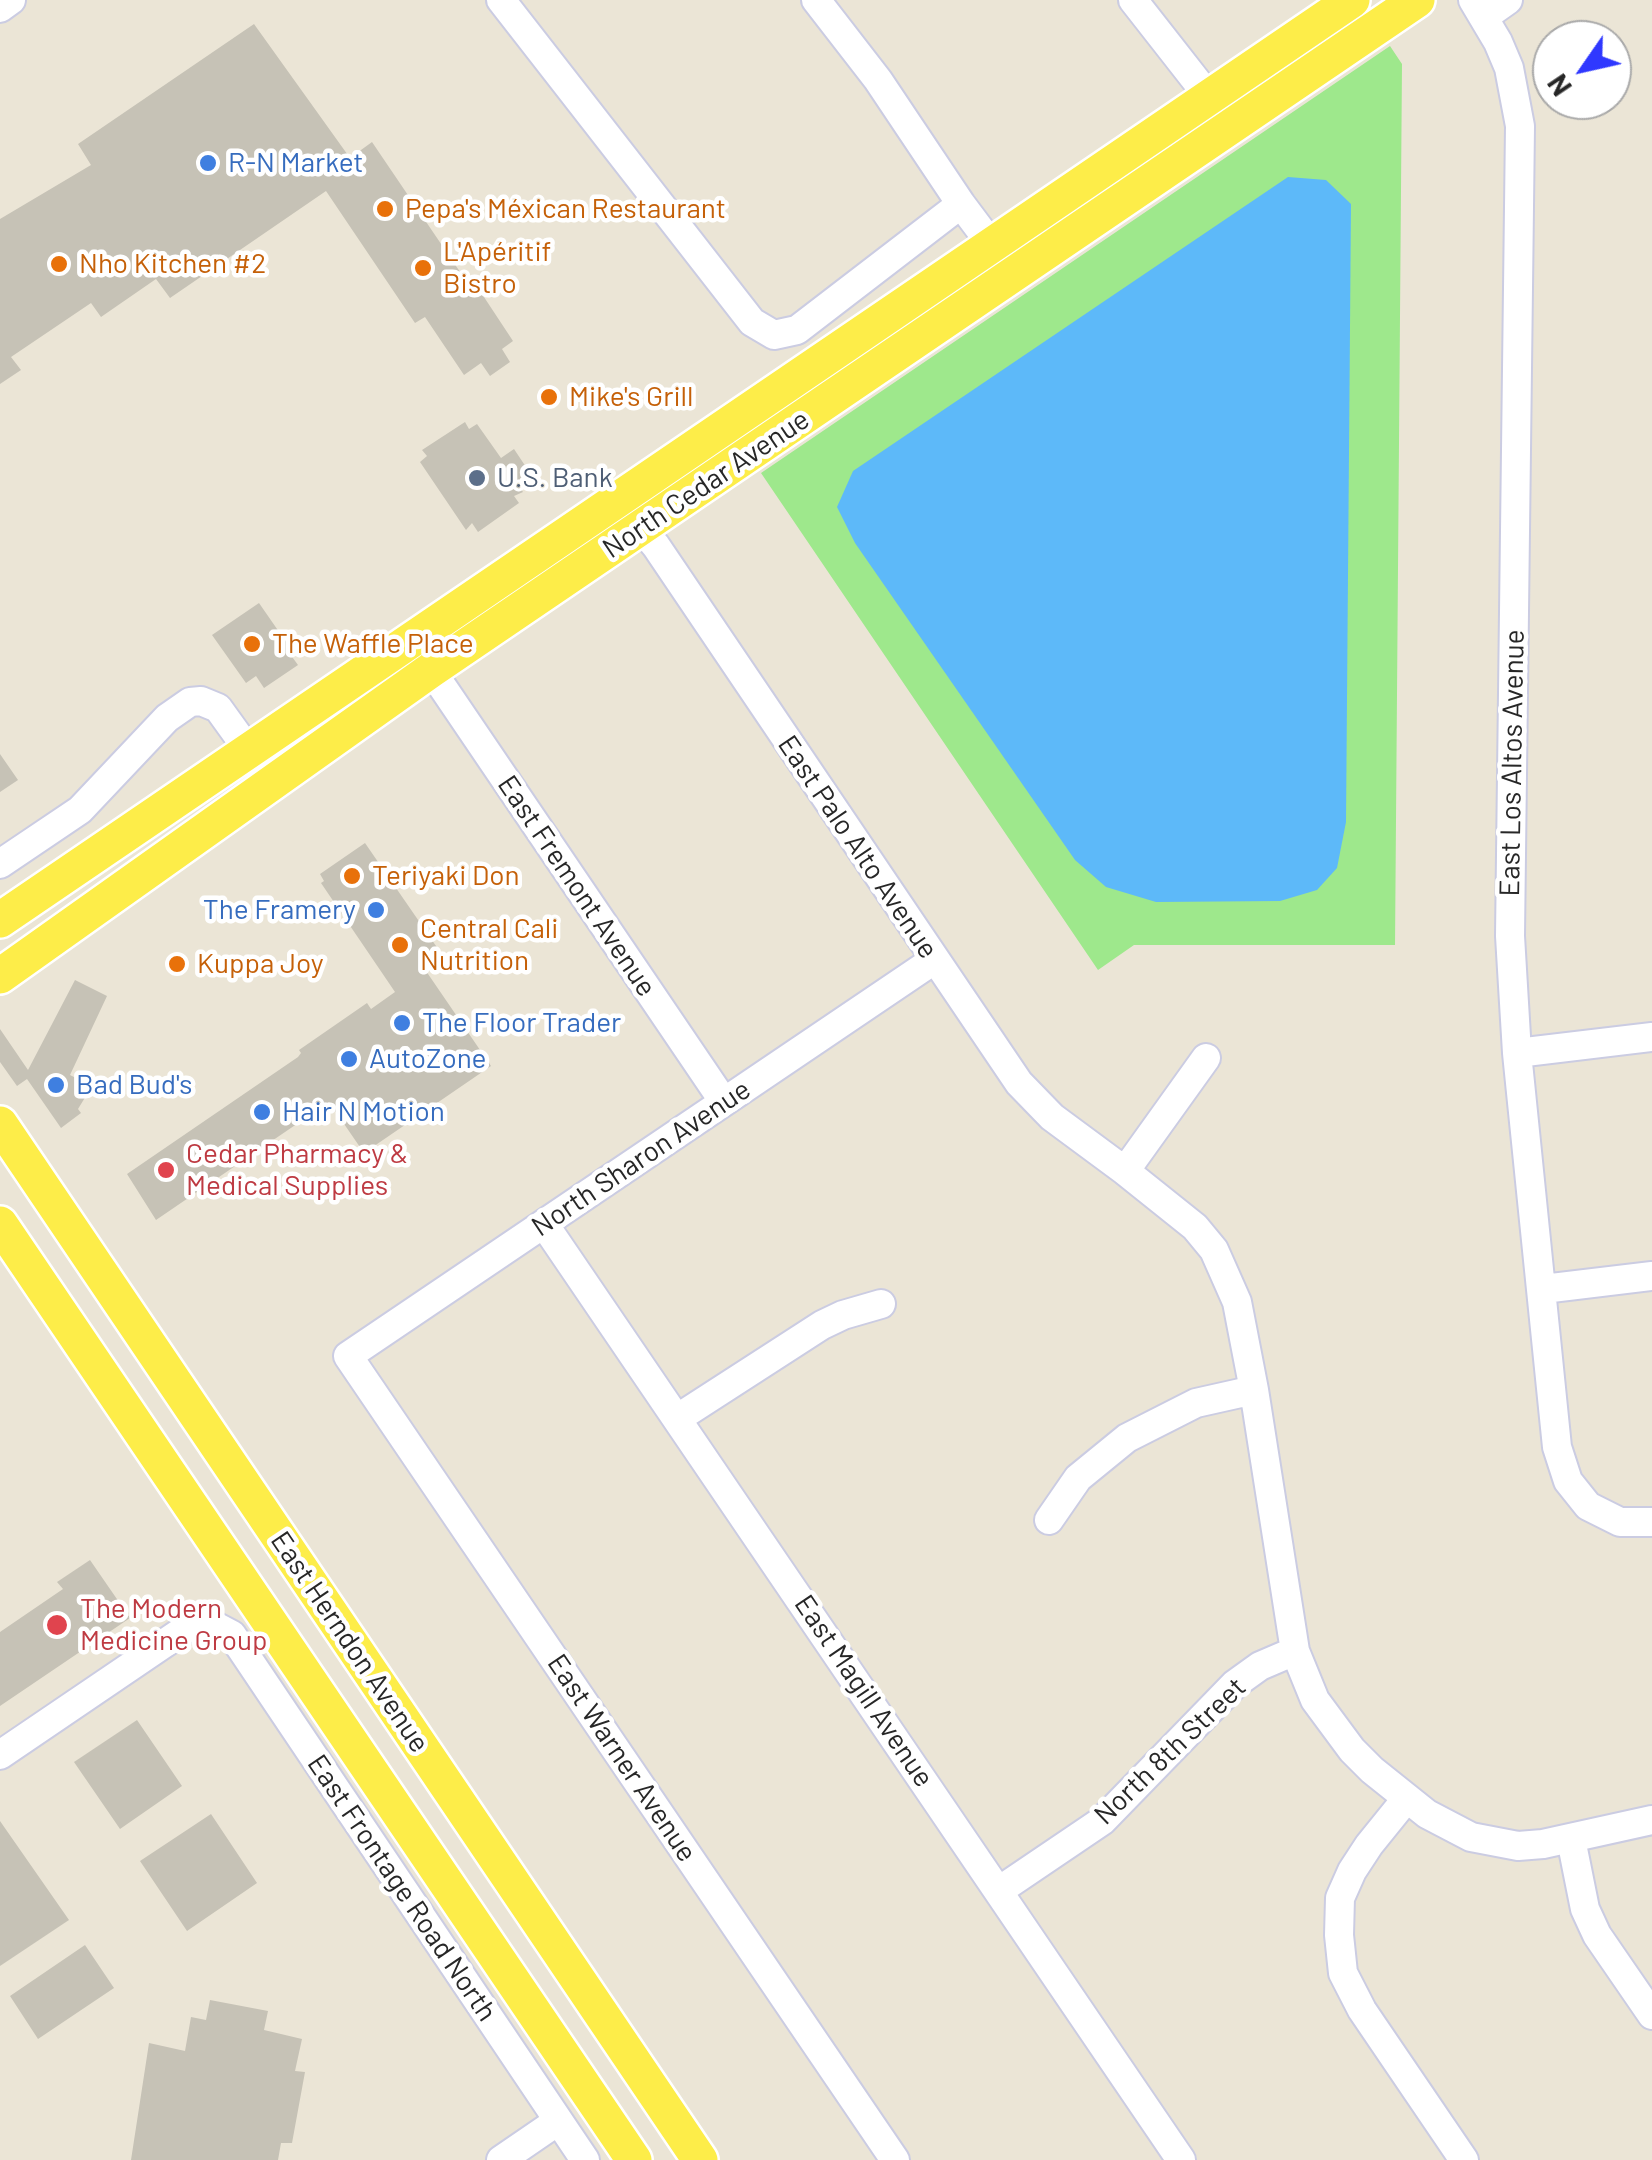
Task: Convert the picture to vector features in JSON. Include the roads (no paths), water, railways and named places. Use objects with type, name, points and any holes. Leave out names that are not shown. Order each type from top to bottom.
[{"type":"main road","name":"North Cedar Avenue","points":[[0,920],[1352,0]]},
{"type":"main road","name":"North Cedar Avenue","points":[[0,976],[431,670],[1417,0]]},
{"type":"main road","points":[[238,810],[232,795],[235,782],[244,773],[357,695],[415,636]]},
{"type":"main road","name":"East Herndon Avenue","points":[[0,1124],[700,2160]]},
{"type":"main road","name":"East Herndon Avenue","points":[[0,1224],[634,2160]]},
{"type":"street","points":[[0,8],[11,0]]},
{"type":"street","points":[[501,0],[752,322],[774,335],[798,330],[961,204]]},
{"type":"street","points":[[816,0],[878,80],[961,204],[1015,276]]},
{"type":"street","points":[[1133,0],[1209,97]]},
{"type":"street","points":[[1478,8],[1508,0]]},
{"type":"street","name":"East Los Altos Avenue","points":[[1478,8],[1509,68],[1520,126],[1510,936],[1517,1053],[1557,1447],[1568,1481],[1588,1506],[1620,1522],[1652,1522]]},
{"type":"street","name":"East Palo Alto Avenue","points":[[616,498],[1033,1100],[1177,1210],[1214,1250],[1237,1302],[1294,1652],[1332,1725],[1352,1750],[1407,1798],[1449,1827],[1495,1843],[1518,1846],[1571,1839],[1652,1820]]},
{"type":"street","name":"East Fremont Avenue","points":[[431,670],[724,1102]]},
{"type":"street","points":[[0,864],[80,810],[167,718],[190,702],[201,701],[218,708],[249,751]]},
{"type":"street","name":"North Sharon Avenue","points":[[348,1356],[934,960]]},
{"type":"street","points":[[1517,1053],[1652,1038]]},
{"type":"street","points":[[1124,1172],[1206,1058]]},
{"type":"street","name":"East Magill Avenue","points":[[544,1224],[1181,2160]]},
{"type":"street","points":[[1543,1289],[1652,1276]]},
{"type":"street","points":[[678,1418],[822,1324],[882,1304]]},
{"type":"street","name":"East Warner Avenue","points":[[348,1356],[895,2160]]},
{"type":"street","points":[[1049,1520],[1078,1478],[1126,1438],[1196,1403],[1254,1390]]},
{"type":"street","name":"East Frontage Road North","points":[[0,1755],[190,1626],[213,1624],[232,1635],[585,2160]]},
{"type":"street","name":"North 8th Street","points":[[1000,1890],[1102,1821],[1235,1684],[1260,1666],[1294,1652]]},
{"type":"street","points":[[1407,1798],[1352,1870],[1340,1898],[1343,1973],[1362,2010],[1464,2160]]},
{"type":"street","points":[[1571,1839],[1585,1909],[1597,1935],[1652,2015]]},
{"type":"street","points":[[501,2160],[558,2121]]},
{"type":"water","points":[[1288,177],[1326,180],[1351,204],[1346,822],[1337,868],[1317,890],[1280,901],[1156,902],[1106,887],[1075,860],[855,543],[837,507],[853,471]]},
{"type":"place","name":"R-N Market","points":[[208,163]]},
{"type":"place","name":"Pepa's Méxican Restaurant","points":[[385,209]]},
{"type":"place","name":"Nho Kitchen #2","points":[[59,264]]},
{"type":"place","name":"L'Apéritif Bistro","points":[[423,268]]},
{"type":"place","name":"Mike's Grill","points":[[549,397]]},
{"type":"place","name":"U.S. Bank","points":[[477,478]]},
{"type":"place","name":"The Waffle Place","points":[[252,644]]},
{"type":"place","name":"Teriyaki Don","points":[[352,876]]},
{"type":"place","name":"The Framery","points":[[376,910]]},
{"type":"place","name":"Central Cali Nutrition","points":[[400,945]]},
{"type":"place","name":"Kuppa Joy","points":[[177,964]]},
{"type":"place","name":"The Floor Trader","points":[[402,1023]]},
{"type":"place","name":"AutoZone","points":[[349,1059]]},
{"type":"place","name":"Bad Bud's","points":[[56,1085]]},
{"type":"place","name":"Hair N Motion","points":[[262,1112]]},
{"type":"place","name":"Cedar Pharmacy & Medical Supplies","points":[[166,1170]]},
{"type":"place","name":"The Modern Medicine Group","points":[[57,1625]]}]
